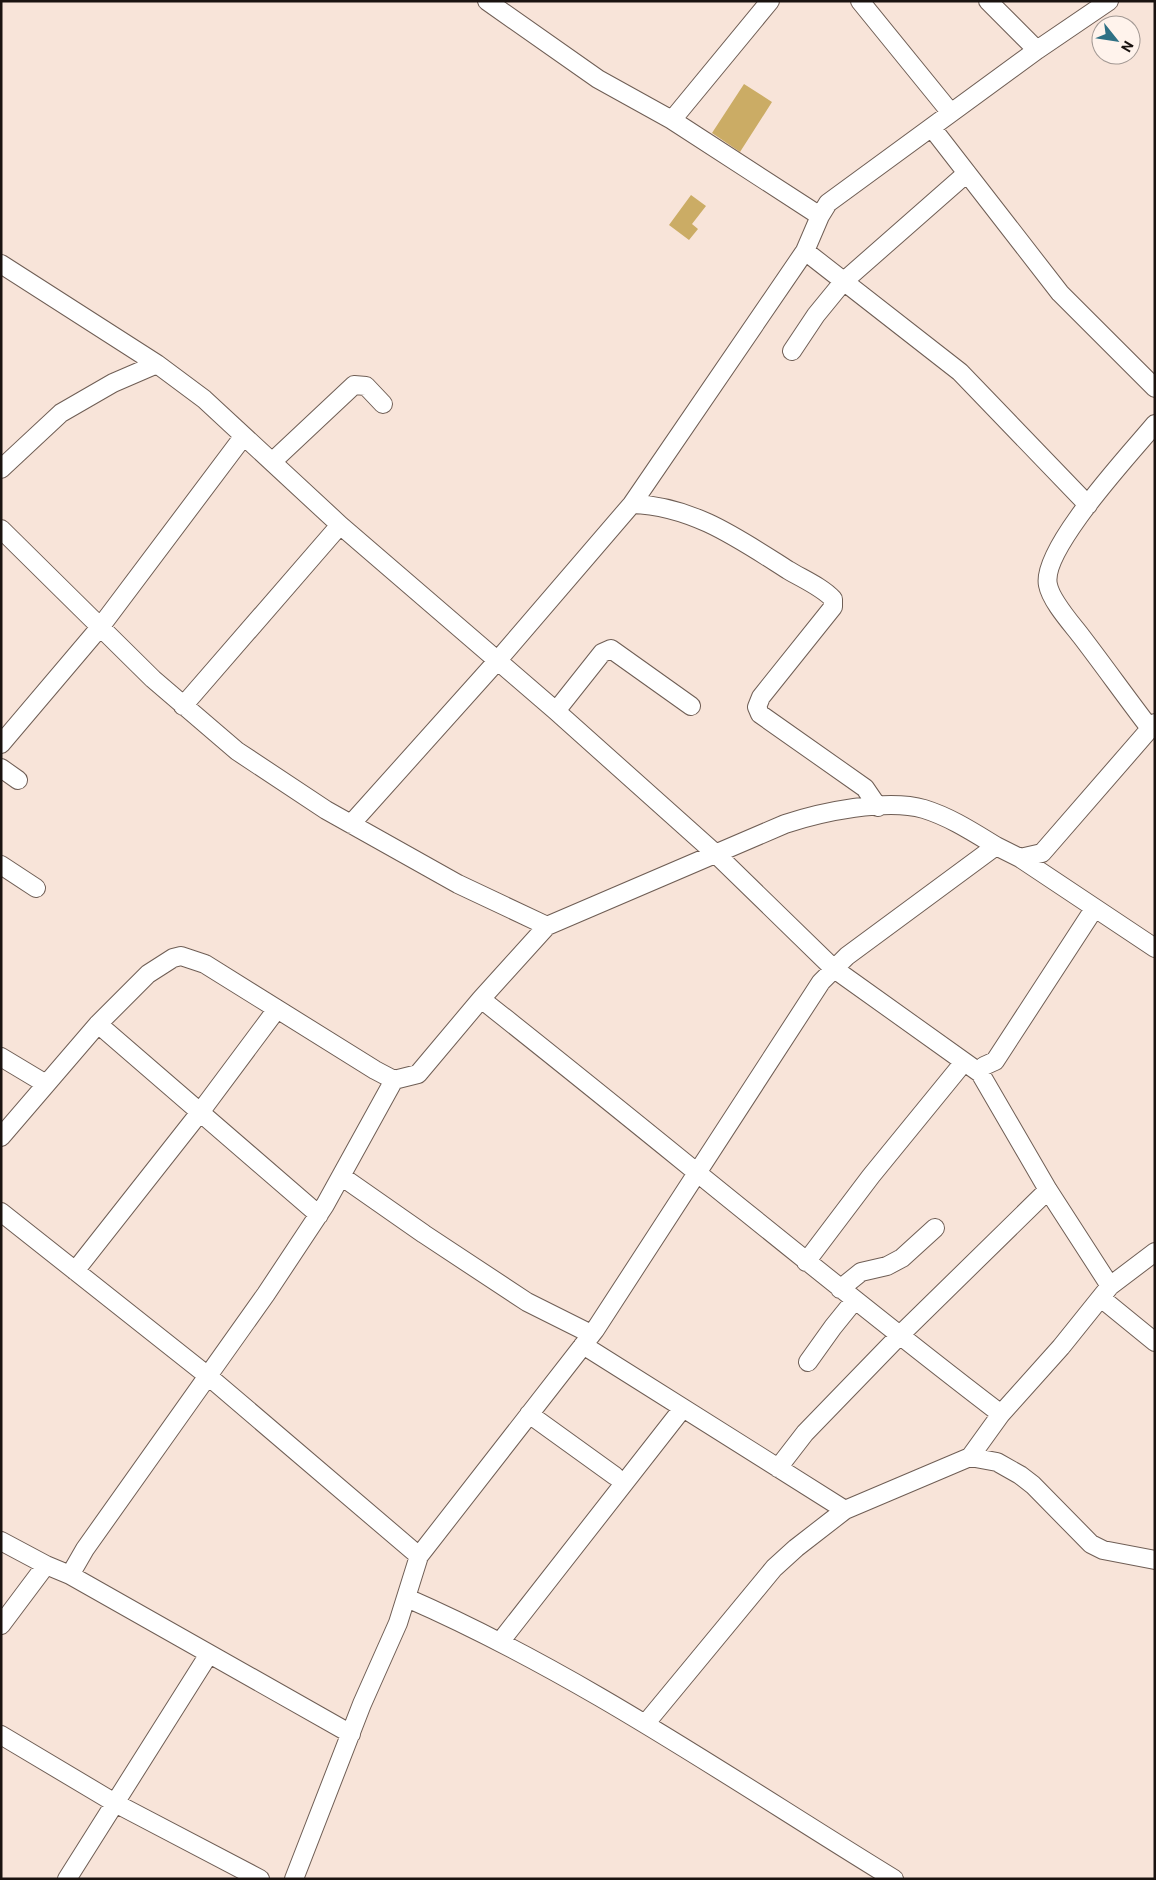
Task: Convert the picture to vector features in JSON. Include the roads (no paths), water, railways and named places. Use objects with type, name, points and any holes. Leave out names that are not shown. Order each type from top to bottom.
[{"type":"street","points":[[487,1],[598,79],[672,120],[820,216]]},
{"type":"street","points":[[672,120],[770,1]]},
{"type":"street","points":[[860,1],[951,113]]},
{"type":"street","points":[[988,1],[1037,50]]},
{"type":"street","points":[[351,824],[498,660],[632,504],[805,252],[828,202],[1037,50],[1110,1]]},
{"type":"street","points":[[932,128],[1060,293],[1155,388]]},
{"type":"street","points":[[792,352],[816,315],[843,282],[967,172]]},
{"type":"street","points":[[805,252],[960,372],[1088,505]]},
{"type":"street","points":[[1,264],[157,364],[204,399],[243,437],[273,461],[340,526],[498,660],[717,855],[833,968],[980,1073],[1106,1292],[1155,1342]]},
{"type":"street","points":[[1,469],[61,413],[113,383],[157,364]]},
{"type":"street","points":[[273,461],[354,385],[366,386],[382,404]]},
{"type":"street","points":[[1020,858],[1032,857],[1042,853],[1152,725],[1067,618],[1048,586],[1047,574],[1051,560],[1088,505],[1155,424]]},
{"type":"street","points":[[1,744],[101,626],[243,437]]},
{"type":"street","points":[[632,504],[672,508],[702,519],[730,534],[833,599],[834,607],[761,697],[757,707],[760,714],[865,788],[878,807]]},
{"type":"street","points":[[183,706],[340,526]]},
{"type":"street","points":[[1,529],[183,706],[237,751],[326,810],[458,884],[547,926]]},
{"type":"street","points":[[556,711],[602,653],[611,649],[691,706]]},
{"type":"street","points":[[1,768],[18,780]]},
{"type":"street","points":[[1,1137],[98,1024],[148,974],[173,958],[181,956],[205,964],[394,1080],[418,1074],[481,999],[547,926],[631,888],[717,855],[770,830],[824,812],[901,805],[923,809],[956,823],[1020,858],[1155,948]]},
{"type":"street","points":[[294,1879],[407,1598],[412,1574],[419,1556],[587,1340],[812,996],[833,968],[996,846]]},
{"type":"street","points":[[1042,853],[1040,867],[1043,874]]},
{"type":"street","points":[[1,866],[36,888]]},
{"type":"street","points":[[980,1073],[984,1066],[995,1061],[1094,909]]},
{"type":"street","points":[[481,999],[854,1301],[1000,1414]]},
{"type":"street","points":[[75,1271],[201,1111],[277,1009]]},
{"type":"street","points":[[98,1024],[201,1111],[319,1215]]},
{"type":"street","points":[[1,1057],[46,1084]]},
{"type":"street","points":[[806,1262],[871,1176],[964,1062]]},
{"type":"street","points":[[70,1575],[85,1548],[208,1376],[319,1215],[394,1080]]},
{"type":"street","points":[[341,1176],[424,1234],[587,1340],[682,1408],[845,1510]]},
{"type":"street","points":[[778,1468],[805,1433],[898,1336],[1048,1190]]},
{"type":"street","points":[[1,1212],[208,1376],[419,1556]]},
{"type":"street","points":[[840,1289],[860,1272],[887,1266],[902,1258],[935,1228]]},
{"type":"street","points":[[646,1723],[774,1568],[796,1548],[845,1510],[970,1457],[1000,1414],[1061,1347],[1106,1292],[1155,1252]]},
{"type":"street","points":[[808,1362],[833,1326],[854,1301]]},
{"type":"street","points":[[500,1642],[682,1408]]},
{"type":"street","points":[[529,1414],[615,1476]]},
{"type":"street","points":[[970,1457],[997,1462],[1033,1485],[1091,1544],[1112,1552],[1155,1560]]},
{"type":"street","points":[[1,1541],[46,1565],[70,1575],[351,1734]]},
{"type":"street","points":[[1,1625],[46,1565]]},
{"type":"street","points":[[407,1598],[500,1642],[646,1723],[894,1879]]},
{"type":"street","points":[[67,1879],[209,1654]]},
{"type":"street","points":[[1,1735],[115,1803],[260,1879]]}]
